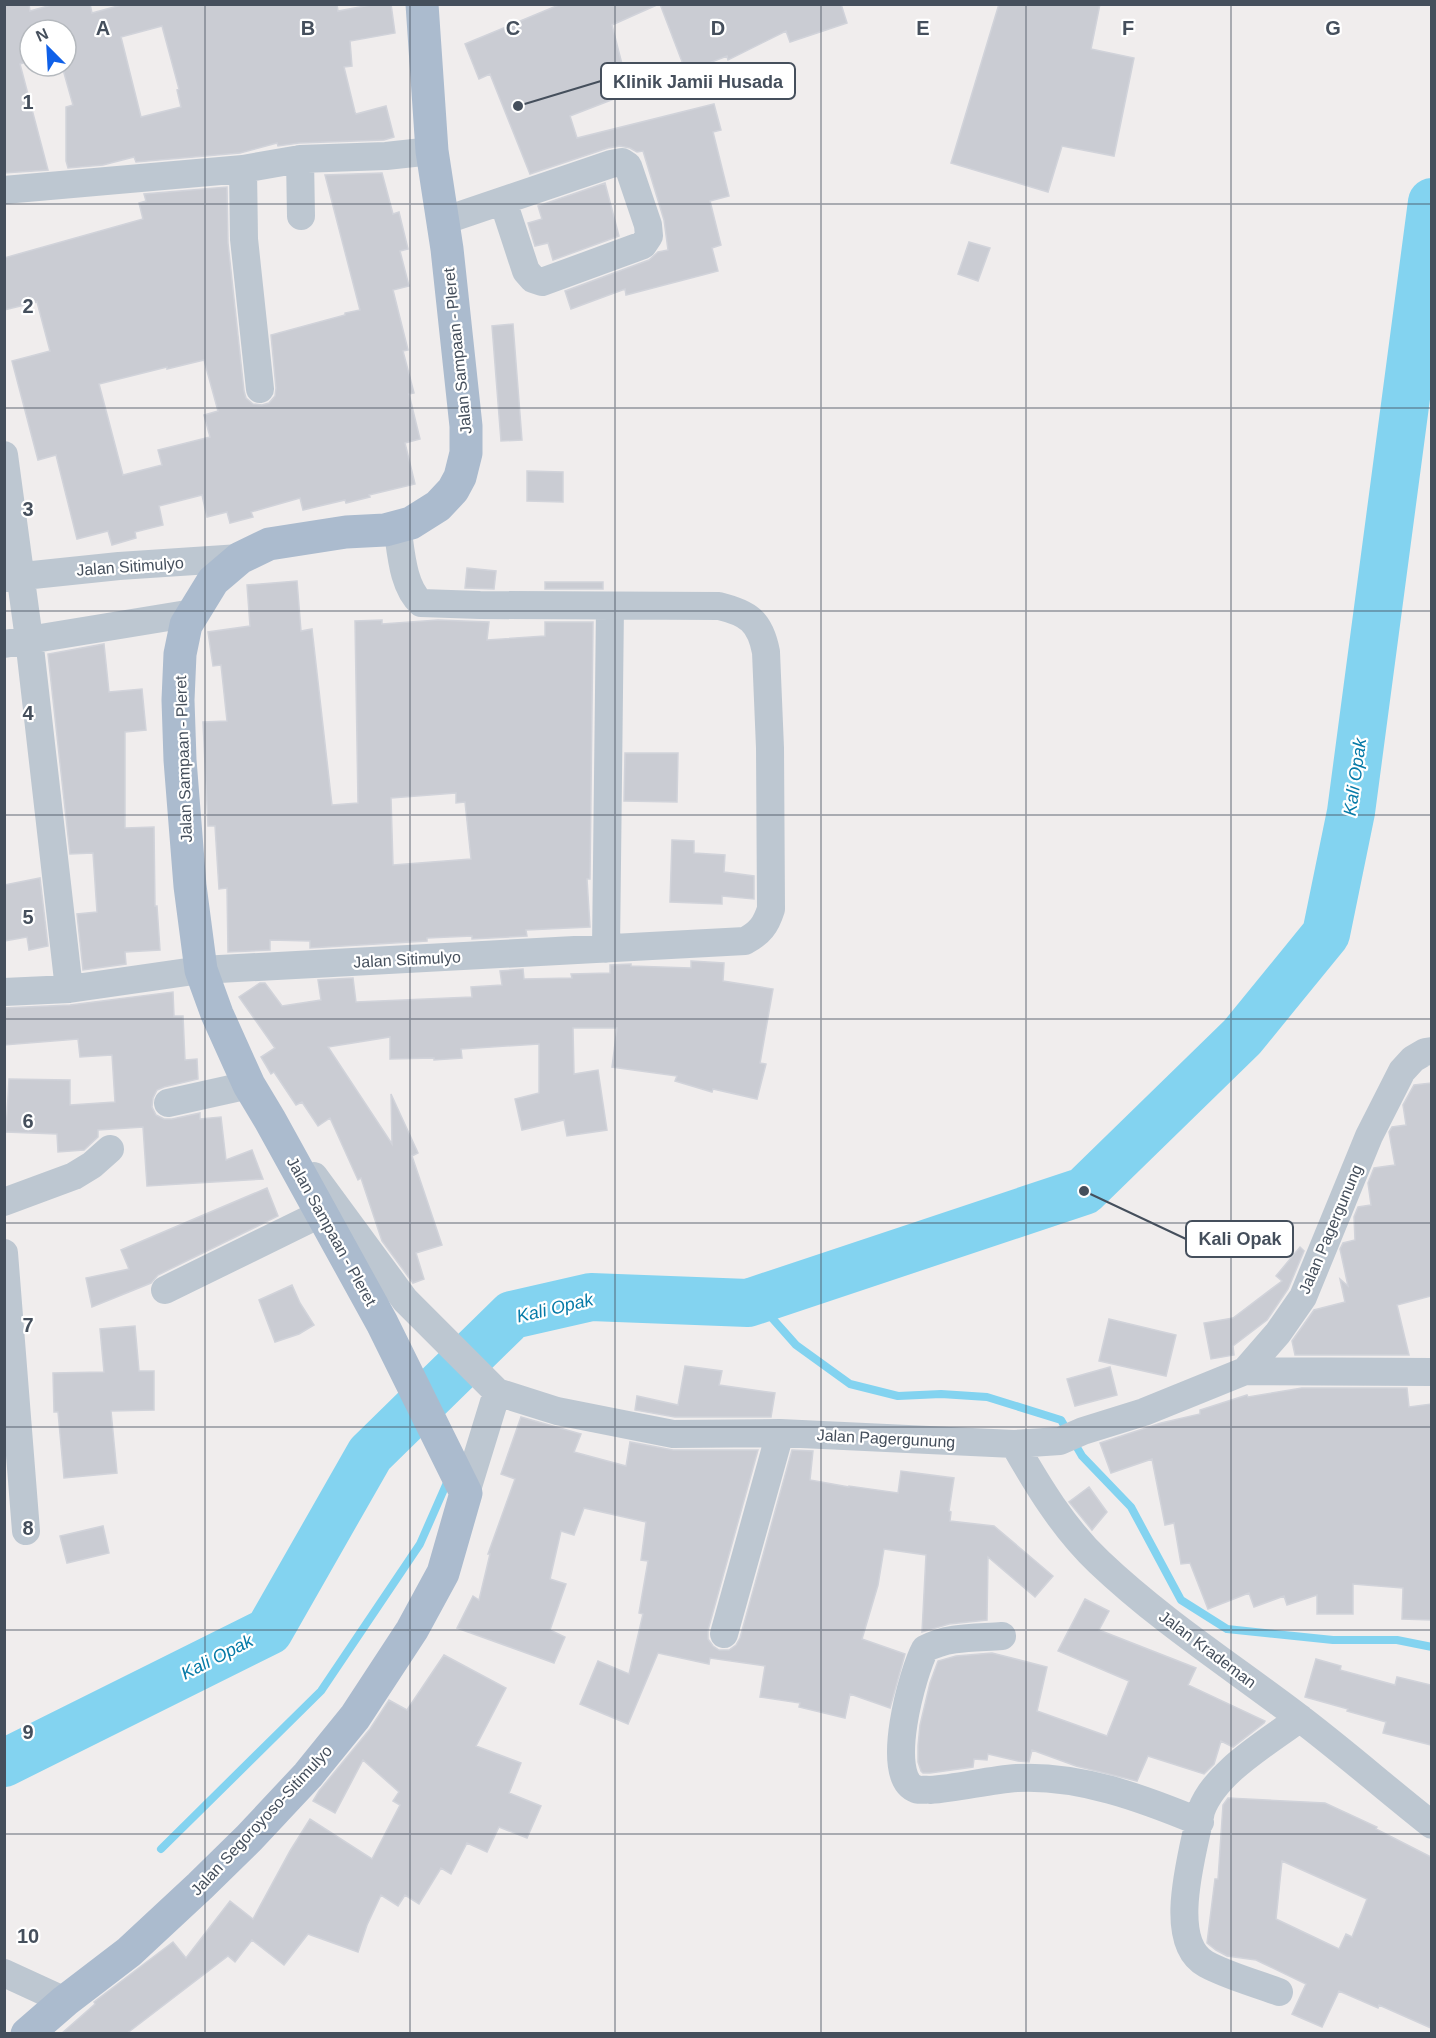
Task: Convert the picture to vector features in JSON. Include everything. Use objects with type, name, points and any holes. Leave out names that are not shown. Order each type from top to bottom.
[{"type":"main road","name":"Jalan Sampaan - Pleret","points":[[422,4],[432,151],[443,221],[466,426],[466,453],[460,477],[453,490],[438,506],[411,523],[385,530],[346,532],[269,544],[240,558],[213,581],[186,625],[180,654],[178,700],[180,760],[190,886],[201,970],[217,1014],[249,1085],[382,1323],[466,1493]]},
{"type":"main road","name":"Jalan Segoroyoso-Sitimulyo","points":[[27,2034],[65,2001],[129,1952],[200,1886],[308,1775],[355,1718],[411,1630],[443,1574],[466,1493]]},
{"type":"street","points":[[4,190],[243,169],[300,159],[386,156],[432,151]]},
{"type":"street","points":[[300,159],[302,216]]},
{"type":"street","points":[[443,221],[611,164],[622,162],[628,166],[648,225],[649,236],[643,245],[542,282],[532,279],[526,271],[503,201]]},
{"type":"street","points":[[243,169],[244,239],[260,388]]},
{"type":"street","points":[[4,455],[17,642],[69,989]]},
{"type":"street","points":[[396,526],[406,575],[421,603],[610,606],[606,949]]},
{"type":"street","name":"Jalan Sitimulyo","points":[[13,577],[119,566],[240,558]]},
{"type":"street","name":"Jalan Sitimulyo","points":[[4,992],[69,989],[201,970],[745,941],[758,934],[767,923],[771,909],[770,748],[766,652],[763,638],[749,616],[727,608],[610,606]]},
{"type":"street","points":[[17,642],[193,613]]},
{"type":"street","name":"Jalan Pagergunung","points":[[270,1120],[405,1300],[488,1384],[557,1411],[673,1434],[780,1433],[1014,1444],[1071,1436],[1144,1412],[1245,1371],[1278,1334],[1303,1297],[1369,1136],[1402,1071],[1413,1059],[1431,1051]]},
{"type":"street","points":[[168,1104],[249,1085]]},
{"type":"street","points":[[4,1202],[74,1176],[92,1165],[110,1149]]},
{"type":"street","points":[[165,1290],[321,1213]]},
{"type":"street","points":[[4,1253],[26,1531]]},
{"type":"street","points":[[1245,1371],[1431,1371]]},
{"type":"street","name":"Jalan Segoroyoso-Sitimulyo","points":[[466,1493],[488,1384]]},
{"type":"street","points":[[724,1634],[780,1433]]},
{"type":"street","name":"Jalan Krademan","points":[[1014,1444],[1038,1485],[1098,1561],[1178,1629],[1300,1718],[1431,1825]]},
{"type":"street","points":[[1002,1636],[949,1640],[925,1648],[904,1715],[900,1765],[908,1783],[916,1790],[930,1790],[1016,1778],[1065,1780],[1150,1802],[1200,1822]]},
{"type":"street","points":[[1279,1992],[1205,1964],[1194,1955],[1185,1930],[1185,1886],[1205,1800],[1216,1784],[1300,1718]]},
{"type":"street","points":[[4,1973],[65,2001]]},
{"type":"building","points":[[4,4],[29,4],[30,11],[55,4],[90,4],[92,13],[125,4],[337,4],[338,11],[376,4],[391,4],[395,33],[350,41],[352,66],[344,67],[356,114],[386,106],[394,137],[384,140],[299,143],[278,146],[277,143],[240,153],[136,162],[134,157],[103,165],[68,168],[66,107],[73,105],[65,78],[78,78],[78,18],[18,18],[18,78],[24,78],[48,170],[4,173]],"holes":[[[162,26],[179,89],[177,90],[181,107],[141,117],[121,37]]]},
{"type":"building","points":[[561,4],[659,4],[612,25],[623,68],[612,71],[619,97],[570,116],[577,138],[714,104],[721,130],[713,132],[729,196],[710,201],[721,245],[712,248],[718,271],[626,295],[625,289],[571,309],[565,291],[649,260],[658,252],[668,250],[664,220],[643,151],[637,152],[620,146],[608,148],[530,174],[490,74],[479,79],[465,44]]},
{"type":"building","points":[[660,4],[841,4],[847,23],[790,42],[786,31],[728,60],[727,56],[686,72]]},
{"type":"building","points":[[999,4],[1100,4],[1091,49],[1134,58],[1114,156],[1062,146],[1048,192],[951,163]]},
{"type":"building","points":[[382,173],[393,214],[399,212],[408,249],[400,251],[409,286],[393,290],[408,350],[403,351],[414,393],[409,394],[420,439],[405,443],[415,484],[346,503],[345,500],[303,510],[300,498],[251,512],[253,517],[230,523],[227,512],[207,517],[202,495],[159,506],[163,525],[135,532],[136,538],[112,545],[108,531],[77,539],[56,455],[38,460],[12,361],[50,351],[37,302],[4,310],[4,258],[143,219],[139,203],[146,201],[144,194],[227,187],[228,243],[244,391],[246,398],[253,404],[262,405],[269,403],[275,396],[271,335],[360,310],[325,175]],"holes":[[[204,360],[218,411],[204,415],[210,437],[158,450],[162,465],[123,475],[99,384]]]},
{"type":"building","points":[[605,183],[619,236],[553,260],[548,243],[535,246],[528,223],[542,219],[538,206]]},
{"type":"building","points":[[969,242],[990,248],[978,281],[958,274]]},
{"type":"building","points":[[513,324],[522,440],[501,441],[492,326]]},
{"type":"building","points":[[527,471],[563,472],[563,502],[527,501]]},
{"type":"building","points":[[467,568],[496,571],[494,589],[465,588]]},
{"type":"building","points":[[297,581],[301,631],[312,629],[332,805],[358,803],[355,621],[382,620],[382,624],[438,620],[489,622],[487,640],[545,636],[545,622],[593,622],[590,879],[587,879],[590,927],[526,930],[527,936],[472,939],[472,936],[427,938],[427,941],[310,948],[310,941],[270,940],[270,950],[228,952],[227,888],[219,889],[215,826],[208,826],[203,722],[227,721],[221,665],[213,666],[208,632],[250,626],[247,585]],"holes":[[[456,793],[456,803],[465,802],[471,859],[393,865],[391,798]]]},
{"type":"building","points":[[545,582],[603,582],[603,589],[545,589]]},
{"type":"building","points":[[104,644],[109,692],[142,689],[146,730],[125,732],[125,828],[154,827],[155,906],[157,906],[160,950],[125,952],[126,964],[83,970],[77,914],[97,912],[93,853],[70,854],[48,654]]},
{"type":"building","points":[[625,753],[678,753],[677,802],[624,801]]},
{"type":"building","points":[[672,840],[694,841],[694,853],[725,855],[724,872],[754,876],[754,899],[722,896],[722,904],[670,902]]},
{"type":"building","points":[[40,878],[48,946],[29,950],[27,937],[4,941],[4,885]]},
{"type":"building","points":[[691,961],[724,963],[723,981],[773,989],[760,1063],[766,1064],[757,1099],[713,1089],[712,1092],[675,1081],[677,1076],[612,1067],[617,1028],[573,1028],[574,1074],[598,1070],[607,1130],[567,1136],[564,1120],[522,1130],[515,1099],[539,1093],[539,1044],[461,1049],[462,1058],[434,1060],[434,1058],[390,1059],[390,1037],[328,1047],[392,1144],[391,1094],[418,1153],[412,1156],[442,1245],[416,1253],[424,1279],[413,1283],[382,1241],[361,1178],[358,1180],[330,1118],[318,1126],[302,1102],[296,1105],[274,1072],[271,1074],[261,1057],[275,1048],[239,997],[260,983],[265,983],[282,1006],[321,1000],[318,980],[353,978],[356,1002],[472,997],[471,987],[502,985],[500,971],[523,969],[524,979],[572,978],[571,974],[610,973],[610,965],[691,968]]},
{"type":"building","points":[[173,992],[174,1016],[183,1016],[185,1060],[197,1059],[198,1079],[157,1090],[152,1107],[156,1115],[164,1119],[200,1113],[200,1119],[221,1117],[226,1160],[252,1150],[263,1179],[147,1186],[143,1127],[98,1130],[98,1137],[84,1150],[58,1152],[57,1134],[6,1132],[9,1079],[70,1080],[70,1105],[115,1102],[112,1055],[80,1057],[78,1039],[4,1045],[4,1008],[70,1005]]},
{"type":"building","points":[[1431,1083],[1431,1296],[1397,1305],[1409,1355],[1295,1355],[1292,1341],[1314,1310],[1345,1302],[1340,1279],[1348,1286],[1340,1249],[1343,1243],[1355,1240],[1354,1217],[1358,1207],[1371,1205],[1368,1183],[1374,1168],[1395,1165],[1389,1132],[1392,1127],[1406,1125],[1403,1105],[1414,1085]]},
{"type":"building","points":[[267,1188],[278,1216],[158,1275],[151,1283],[92,1307],[86,1278],[129,1269],[121,1250]]},
{"type":"building","points":[[1300,1247],[1304,1251],[1288,1289],[1267,1320],[1233,1346],[1234,1355],[1211,1359],[1204,1323],[1233,1318],[1282,1281],[1276,1276]]},
{"type":"building","points":[[292,1285],[314,1325],[299,1334],[275,1342],[259,1300]]},
{"type":"building","points":[[1109,1319],[1176,1335],[1166,1376],[1099,1361]]},
{"type":"building","points":[[135,1326],[139,1371],[154,1371],[154,1410],[111,1411],[117,1473],[64,1478],[58,1412],[54,1412],[53,1373],[104,1372],[100,1329]]},
{"type":"building","points":[[685,1366],[722,1371],[719,1385],[775,1393],[771,1417],[675,1417],[635,1410],[637,1396],[678,1405]]},
{"type":"building","points":[[1110,1367],[1117,1395],[1075,1406],[1067,1379]]},
{"type":"building","points":[[1302,1388],[1407,1388],[1409,1407],[1431,1404],[1431,1620],[1402,1619],[1403,1588],[1353,1584],[1353,1614],[1317,1614],[1317,1595],[1287,1605],[1284,1596],[1254,1607],[1249,1593],[1208,1609],[1190,1563],[1181,1564],[1174,1523],[1165,1525],[1152,1459],[1111,1473],[1100,1443],[1161,1423],[1200,1414],[1200,1410],[1247,1395],[1248,1397]]},
{"type":"building","points":[[521,1417],[581,1434],[574,1452],[626,1466],[630,1442],[673,1450],[758,1450],[708,1630],[708,1639],[719,1650],[729,1650],[740,1638],[792,1450],[813,1451],[810,1480],[849,1487],[898,1493],[901,1471],[954,1478],[949,1511],[951,1512],[950,1521],[994,1526],[1053,1576],[1035,1597],[988,1557],[987,1620],[949,1624],[922,1632],[926,1555],[884,1549],[878,1585],[862,1639],[905,1654],[890,1708],[850,1694],[845,1718],[799,1707],[800,1703],[760,1697],[765,1666],[710,1658],[709,1664],[658,1653],[628,1724],[580,1704],[598,1661],[629,1674],[643,1614],[639,1613],[648,1561],[641,1560],[646,1522],[584,1508],[574,1535],[561,1531],[550,1579],[566,1584],[550,1630],[565,1637],[554,1663],[457,1628],[473,1596],[479,1600],[490,1554],[488,1554],[515,1479],[501,1474]]},
{"type":"building","points":[[1089,1487],[1107,1512],[1092,1530],[1069,1502]]},
{"type":"building","points":[[103,1526],[109,1553],[67,1563],[60,1536]]},
{"type":"building","points":[[1085,1599],[1109,1611],[1099,1630],[1196,1668],[1188,1685],[1265,1721],[1264,1723],[1233,1747],[1221,1741],[1214,1764],[1204,1774],[1148,1756],[1137,1781],[1076,1766],[1032,1750],[1029,1762],[988,1754],[987,1760],[974,1759],[973,1767],[923,1773],[918,1762],[918,1746],[920,1725],[930,1683],[938,1661],[956,1656],[992,1653],[1047,1667],[1037,1711],[1107,1736],[1129,1681],[1058,1651]]},
{"type":"building","points":[[444,1655],[506,1688],[476,1746],[521,1763],[509,1793],[541,1806],[527,1838],[499,1827],[487,1852],[467,1843],[451,1874],[441,1868],[419,1904],[405,1895],[398,1906],[381,1895],[358,1952],[308,1934],[284,1965],[252,1940],[235,1962],[228,1956],[126,2034],[61,2034],[95,2004],[94,2002],[173,1942],[186,1958],[230,1901],[253,1919],[310,1819],[372,1859],[400,1805],[393,1801],[399,1792],[363,1760],[335,1813],[313,1801],[370,1729],[389,1700],[407,1710]]},
{"type":"building","points":[[1316,1659],[1341,1666],[1340,1670],[1395,1685],[1397,1677],[1431,1685],[1431,1745],[1383,1733],[1386,1722],[1305,1697]]},
{"type":"building","points":[[1228,1798],[1325,1803],[1377,1827],[1376,1829],[1431,1857],[1431,2028],[1379,2005],[1378,2008],[1339,1991],[1322,2027],[1292,2014],[1306,1984],[1256,1960],[1227,1956],[1207,1943],[1215,1879],[1218,1879],[1223,1805]],"holes":[[[1282,1861],[1367,1899],[1352,1937],[1346,1934],[1339,1949],[1276,1919]]]},
{"type":"waterway","name":"Kali Opak","points":[[4,1763],[269,1631],[370,1454],[512,1315],[591,1297],[748,1303],[1084,1191],[1242,1037],[1326,934],[1351,812],[1432,202]]},
{"type":"waterway","points":[[756,1300],[796,1345],[850,1384],[898,1396],[941,1394],[987,1397],[1061,1420],[1082,1456],[1131,1507],[1181,1600],[1227,1629],[1333,1640],[1397,1640],[1432,1647]]},
{"type":"waterway","points":[[161,1849],[321,1691],[420,1544],[449,1478]]},
{"type":"place","name":"Klinik Jamii Husada","points":[[518,106]]},
{"type":"place","name":"Kali Opak","points":[[1084,1191]]}]
